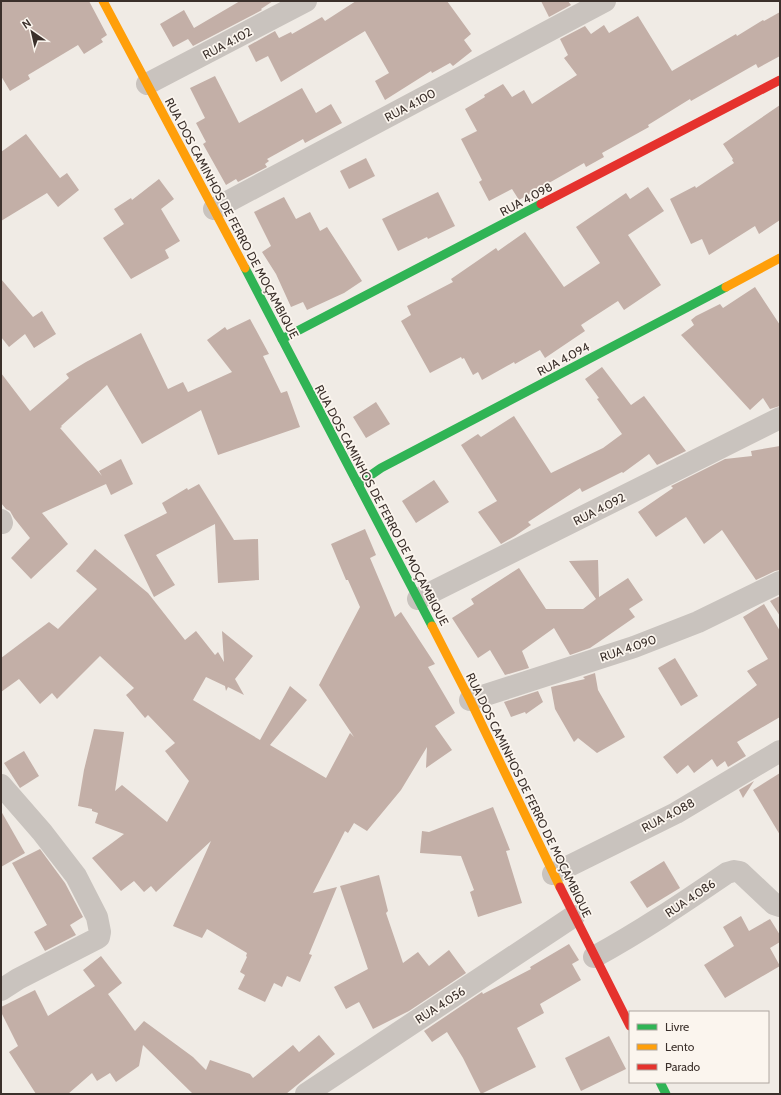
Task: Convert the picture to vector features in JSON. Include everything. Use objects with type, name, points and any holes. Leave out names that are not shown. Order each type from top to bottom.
[{"type":"street","name":"RUA DOS CAMINHOS DE FERRO DE MOÇAMBIQUE","points":[[103,1],[214,209],[470,700],[552,874],[629,1024]]},
{"type":"street","name":"RUA 4.102","points":[[147,84],[306,1]]},
{"type":"street","name":"RUA 4.100","points":[[214,209],[605,1]]},
{"type":"street","name":"RUA 4.098","points":[[282,339],[780,80]]},
{"type":"street","name":"RUA 4.094","points":[[358,484],[381,468],[780,258]]},
{"type":"street","name":"RUA 4.092","points":[[418,599],[780,418]]},
{"type":"street","name":"RUA 4.090","points":[[470,700],[634,647],[698,622],[780,582]]},
{"type":"street","name":"RUA 4.088","points":[[552,874],[676,813],[780,751]]},
{"type":"street","points":[[1,785],[42,832],[76,876],[97,917],[100,932],[99,937],[96,939],[18,979],[1,990]]},
{"type":"street","name":"RUA 4.086","points":[[594,957],[628,939],[726,873],[734,871],[740,872],[774,904],[780,906]]},
{"type":"street","name":"RUA 4.056","points":[[306,1094],[574,916]]},
{"type":"street","points":[[660,1083],[666,1094]]},
{"type":"building","points":[[1,1],[89,1],[107,35],[101,39],[103,42],[84,54],[78,45],[28,75],[30,79],[10,91],[1,76]]},
{"type":"building","points":[[240,1],[273,1],[261,9],[262,10],[193,46],[188,39],[173,47],[160,24],[184,10],[194,28]]},
{"type":"building","points":[[356,1],[447,1],[471,34],[464,40],[472,51],[453,66],[450,63],[432,73],[431,71],[385,100],[375,81],[389,73],[365,31],[281,82],[268,56],[256,62],[248,46],[275,31],[279,38],[291,32],[292,34],[322,17],[325,21]]},
{"type":"building","points":[[541,1],[568,1],[571,5],[549,17]]},
{"type":"building","points":[[780,12],[780,56],[758,68],[756,64],[691,101],[690,99],[648,125],[649,127],[602,153],[604,157],[586,167],[584,163],[519,200],[512,189],[489,201],[479,182],[482,180],[461,139],[477,131],[465,109],[485,97],[484,95],[503,84],[512,97],[524,90],[532,104],[577,75],[564,58],[568,55],[560,39],[585,26],[591,34],[604,25],[609,33],[638,16],[672,71],[736,34],[737,36],[763,20],[764,21]]},
{"type":"building","points":[[215,76],[239,123],[302,88],[316,113],[331,104],[342,123],[305,143],[303,139],[267,159],[269,161],[265,164],[267,167],[238,182],[236,179],[226,185],[203,144],[206,142],[196,123],[205,118],[190,88]]},
{"type":"building","points":[[780,105],[780,220],[759,234],[755,226],[709,255],[702,239],[691,244],[670,199],[695,186],[696,188],[734,163],[723,144]]},
{"type":"building","points":[[26,134],[60,178],[67,173],[79,190],[58,207],[47,193],[1,221],[1,152]]},
{"type":"building","points":[[366,158],[375,176],[349,189],[340,171]]},
{"type":"building","points":[[159,179],[174,199],[161,209],[180,241],[165,250],[169,258],[131,279],[103,238],[124,224],[114,209],[131,198],[132,200]]},
{"type":"building","points":[[648,187],[664,211],[628,235],[661,285],[624,310],[618,301],[581,325],[585,331],[545,358],[540,350],[515,364],[514,362],[482,380],[478,372],[473,375],[464,358],[462,359],[461,357],[430,373],[401,321],[411,315],[407,306],[453,282],[451,279],[496,248],[498,251],[525,232],[564,287],[600,263],[576,227],[626,193],[630,199]]},
{"type":"building","points":[[438,192],[455,226],[398,251],[382,219]]},
{"type":"building","points":[[284,197],[296,219],[310,212],[320,231],[327,227],[362,281],[344,293],[307,310],[303,302],[291,307],[276,274],[262,252],[271,246],[254,212]]},
{"type":"building","points":[[1,279],[33,317],[42,311],[56,334],[34,348],[25,334],[9,347],[1,337]]},
{"type":"building","points":[[755,287],[780,325],[780,406],[770,409],[763,398],[750,410],[681,335],[694,325],[691,320],[696,316],[720,304],[723,308]]},
{"type":"building","points":[[250,319],[269,354],[263,356],[281,393],[287,391],[300,427],[218,455],[201,410],[142,444],[107,385],[60,428],[102,476],[99,471],[121,459],[133,484],[111,495],[106,484],[42,513],[68,544],[31,579],[11,558],[30,538],[10,511],[1,503],[1,373],[30,411],[69,378],[66,374],[141,333],[168,389],[183,382],[188,392],[232,372],[207,340],[225,327],[227,330]]},
{"type":"building","points":[[602,367],[631,405],[644,396],[686,451],[657,465],[649,454],[623,473],[622,472],[582,492],[580,488],[528,522],[531,525],[501,544],[478,512],[497,501],[461,445],[478,434],[481,437],[514,416],[551,473],[603,448],[622,434],[597,399],[599,398],[585,379]]},
{"type":"building","points":[[376,402],[390,424],[366,438],[353,417]]},
{"type":"building","points":[[780,446],[780,570],[756,580],[722,530],[704,544],[686,517],[656,537],[638,512],[673,488],[671,486],[725,459],[752,456],[751,451]]},
{"type":"building","points":[[434,480],[449,502],[416,523],[402,501]]},
{"type":"building","points":[[199,484],[234,540],[258,539],[259,580],[218,583],[215,524],[156,555],[175,585],[154,597],[124,535],[167,513],[162,503],[187,488],[188,490]]},
{"type":"building","points":[[365,529],[376,555],[370,558],[395,617],[401,612],[435,664],[428,667],[455,713],[435,726],[452,750],[426,768],[427,747],[401,790],[367,831],[354,823],[348,833],[345,831],[313,893],[337,887],[309,954],[312,955],[300,982],[287,976],[282,987],[274,983],[265,1002],[238,989],[245,975],[240,972],[247,957],[247,953],[207,929],[202,938],[173,926],[211,841],[156,892],[151,886],[144,892],[134,881],[121,891],[92,858],[124,834],[95,823],[98,813],[92,811],[92,809],[78,806],[84,770],[94,729],[124,732],[115,791],[122,785],[167,822],[189,781],[165,751],[175,743],[148,715],[145,718],[126,695],[134,688],[100,656],[57,699],[52,693],[40,704],[19,679],[1,692],[1,658],[49,622],[58,629],[97,589],[76,571],[95,549],[148,593],[185,640],[196,631],[215,655],[218,652],[224,662],[222,631],[253,656],[235,679],[244,695],[228,687],[226,691],[225,686],[206,677],[193,700],[260,740],[290,686],[307,700],[270,745],[326,778],[350,733],[354,737],[319,685],[360,607],[348,580],[346,580],[331,544]]},
{"type":"building","points":[[598,560],[599,597],[628,578],[643,600],[629,609],[635,617],[590,648],[570,655],[554,628],[522,651],[529,668],[505,675],[490,650],[478,658],[452,618],[474,604],[471,599],[519,568],[546,609],[583,609],[596,599],[569,561]]},
{"type":"building","points":[[780,596],[780,616],[770,601]]},
{"type":"building","points":[[764,604],[780,631],[780,717],[737,742],[746,756],[728,767],[725,761],[717,767],[712,759],[694,773],[688,765],[677,774],[663,757],[757,685],[747,671],[768,659],[743,617]]},
{"type":"building","points":[[675,658],[698,696],[681,706],[658,668]]},
{"type":"building","points":[[595,673],[598,690],[625,737],[597,753],[578,738],[574,742],[555,709],[551,687],[585,679],[583,677]]},
{"type":"building","points":[[538,691],[543,702],[526,714],[525,712],[511,717],[504,702]]},
{"type":"building","points":[[24,751],[39,776],[20,788],[4,763]]},
{"type":"building","points":[[780,773],[780,835],[753,790]]},
{"type":"building","points":[[754,781],[743,798],[739,790]]},
{"type":"building","points":[[493,807],[510,850],[506,851],[522,903],[478,917],[470,892],[474,890],[461,856],[420,853],[422,831],[429,832]]},
{"type":"building","points":[[1,811],[25,853],[1,867]]},
{"type":"building","points":[[40,849],[65,883],[83,917],[70,925],[76,935],[45,951],[34,932],[47,925],[12,863]]},
{"type":"building","points":[[664,861],[680,888],[647,908],[630,882]]},
{"type":"building","points":[[379,875],[388,911],[386,913],[403,963],[418,952],[429,966],[449,950],[466,973],[409,1011],[373,1029],[359,1002],[346,1009],[334,987],[368,969],[340,886]]},
{"type":"building","points":[[741,916],[749,931],[770,919],[780,935],[780,942],[770,948],[780,966],[725,998],[704,965],[734,946],[723,927]]},
{"type":"building","points":[[569,944],[579,960],[572,964],[581,980],[540,1004],[544,1013],[517,1028],[536,1067],[481,1094],[463,1058],[447,1032],[432,1042],[424,1031],[482,992],[483,994],[531,969],[530,967]]},
{"type":"building","points":[[101,956],[122,983],[108,994],[135,1031],[144,1021],[193,1057],[206,1070],[210,1060],[250,1074],[253,1078],[293,1045],[299,1052],[319,1035],[335,1054],[286,1094],[193,1094],[143,1045],[139,1066],[116,1082],[110,1073],[97,1081],[92,1073],[68,1094],[36,1094],[9,1052],[18,1046],[1,1012],[1,1007],[35,990],[48,1016],[95,986],[83,970]]},
{"type":"building","points":[[609,1036],[626,1069],[581,1091],[565,1058]]},
{"type":"traffic: fast","points":[[282,339],[541,204]]},
{"type":"traffic: fast","points":[[245,268],[432,626]]},
{"type":"traffic: fast","points":[[358,484],[381,468],[726,287]]},
{"type":"traffic: fast","points":[[660,1083],[666,1094]]},
{"type":"traffic: slow","points":[[103,1],[245,268]]},
{"type":"traffic: slow","points":[[726,287],[780,258]]},
{"type":"traffic: slow","points":[[432,626],[470,700],[560,887]]},
{"type":"traffic: jam","points":[[541,204],[780,80]]},
{"type":"traffic: jam","points":[[560,887],[629,1024]]}]
